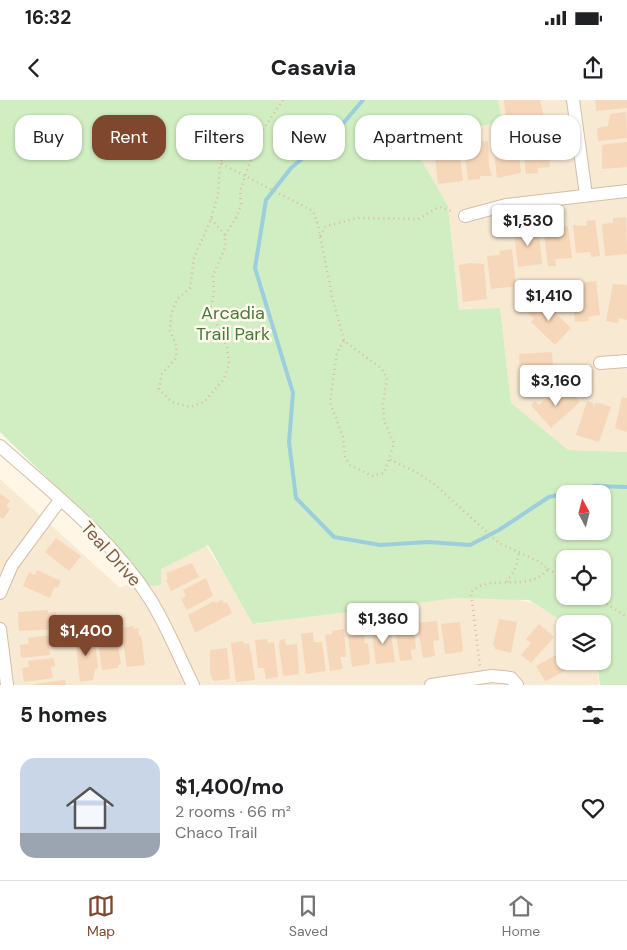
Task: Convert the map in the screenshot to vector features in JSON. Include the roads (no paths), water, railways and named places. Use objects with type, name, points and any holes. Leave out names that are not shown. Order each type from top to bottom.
[{"type":"street","points":[[573,100],[586,195]]},
{"type":"street","points":[[465,216],[506,205],[627,190]]},
{"type":"street","points":[[600,363],[627,361]]},
{"type":"street","name":"Teal Drive","points":[[0,446],[60,500],[113,552],[138,582],[151,601],[192,685]]},
{"type":"street","points":[[0,593],[12,565],[60,500]]},
{"type":"street","points":[[0,629],[7,685]]},
{"type":"street","points":[[431,685],[492,676],[514,682]]},
{"type":"waterway","points":[[363,100],[340,127],[291,168],[266,200],[255,268],[293,393],[289,442],[296,498],[334,537],[380,545],[428,542],[470,545],[499,530],[549,497],[596,486],[627,487]]},
{"type":"park label","name":"Arcadia Trail Park","points":[[233,323]]}]
